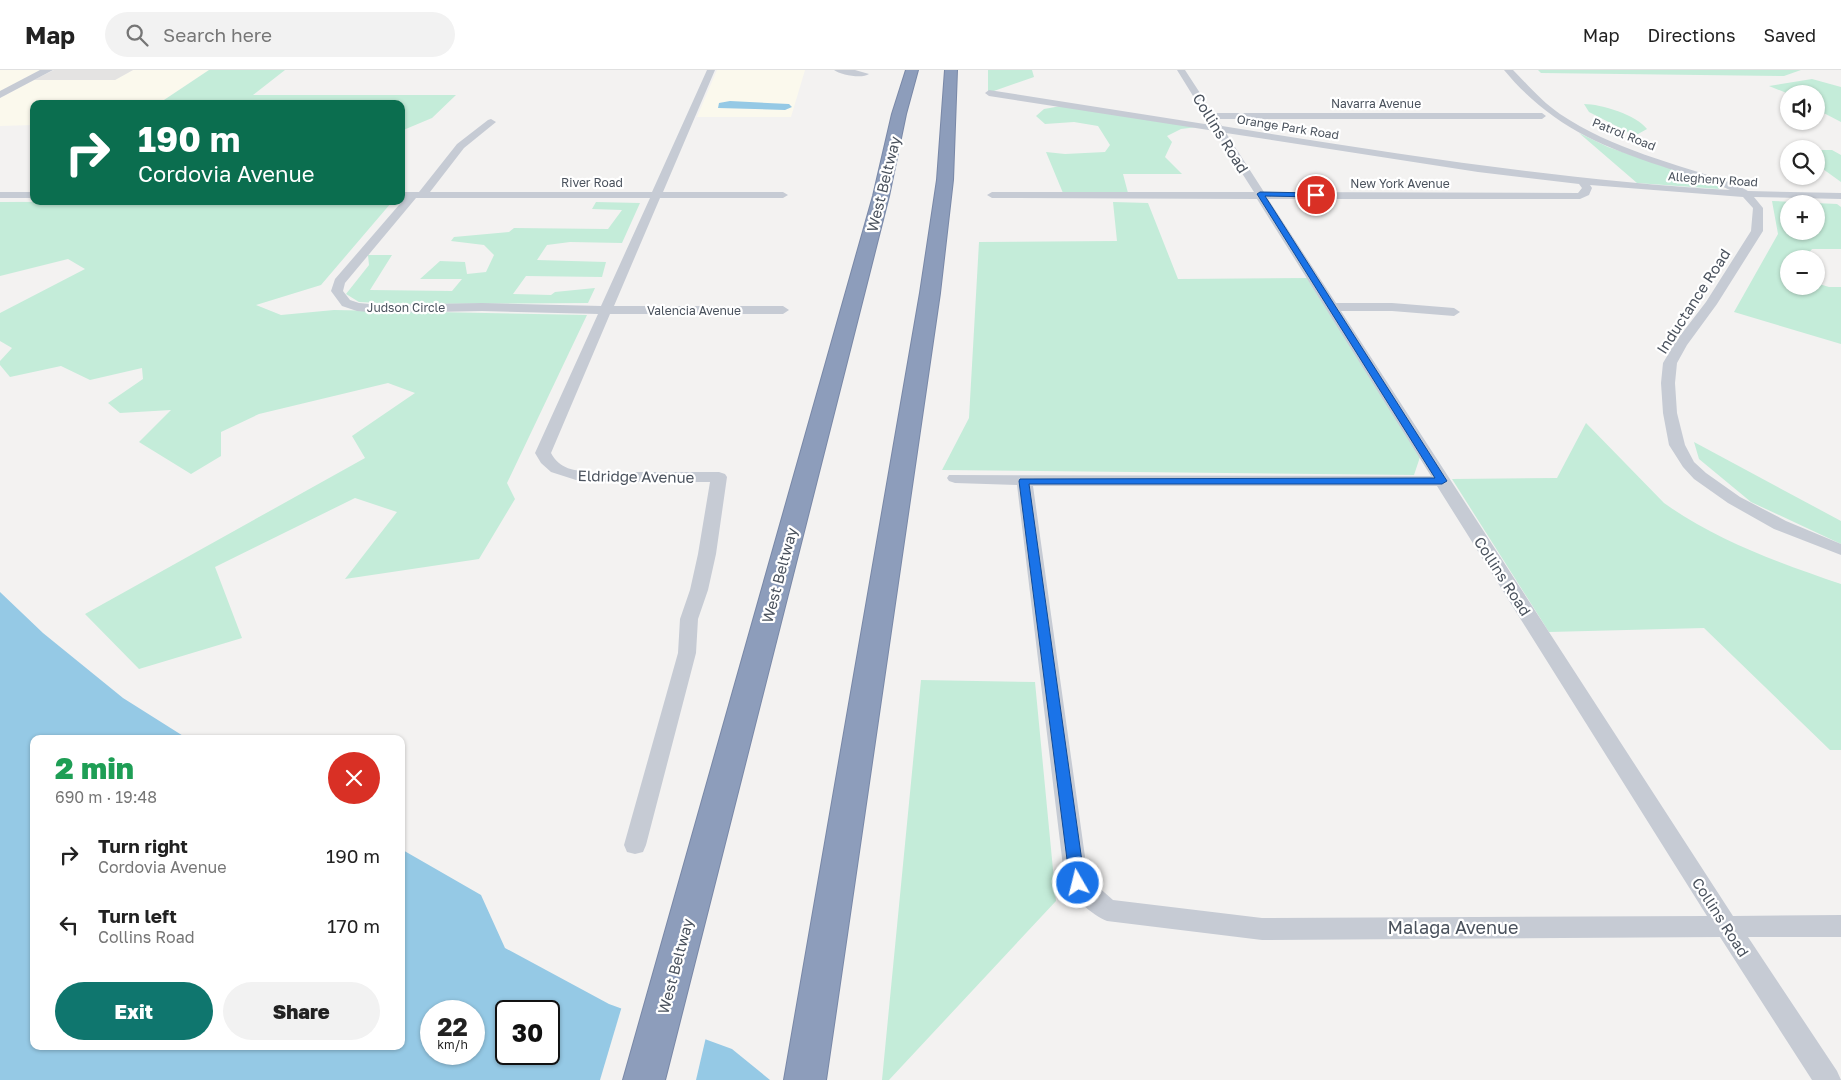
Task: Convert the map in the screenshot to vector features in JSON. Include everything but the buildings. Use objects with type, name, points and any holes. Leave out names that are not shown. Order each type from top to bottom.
[{"type":"highway","name":"West Beltway","points":[[644,1080],[876,215],[904,82],[912,70]]},
{"type":"highway","points":[[805,1080],[924,326],[945,180],[951,70]]},
{"type":"highway","points":[[945,180],[961,147],[962,129]]},
{"type":"street","points":[[0,95],[48,70]]},
{"type":"street","name":"Eldridge Avenue","points":[[635,845],[687,653],[689,619],[699,590],[705,563],[719,477],[591,478],[560,472],[546,463],[543,453],[711,70]]},
{"type":"street","points":[[838,70],[865,74]]},
{"type":"street","name":"Collins Road","points":[[1181,70],[1727,927],[1828,1080]]},
{"type":"street","name":"Patrol Road","points":[[1508,70],[1556,116],[1607,144],[1730,186],[1746,194]]},
{"type":"street","name":"Orange Park Road","points":[[989,93],[1214,122],[1478,168],[1584,181]]},
{"type":"street","name":"Navarra Avenue","points":[[1214,122],[1542,116]]},
{"type":"street","name":"Judson Circle","points":[[412,195],[476,130],[492,122]]},
{"type":"street","name":"Allegheny Road","points":[[1584,181],[1746,194],[1839,197]]},
{"type":"street","name":"New York Avenue","points":[[992,195],[1580,196],[1585,193],[1587,188],[1584,181]]},
{"type":"street","name":"Inductance Road","points":[[1746,194],[1758,208],[1757,231],[1711,304],[1680,344],[1670,363],[1668,382],[1670,413],[1677,445],[1688,464],[1700,476],[1734,500],[1780,524],[1841,550]]},
{"type":"street","points":[[0,195],[30,195]]},
{"type":"street","name":"River Road","points":[[412,195],[783,196]]},
{"type":"street","name":"Judson Circle","points":[[404,205],[339,282],[337,290],[346,303],[357,307],[380,309],[482,307],[605,310]]},
{"type":"street","points":[[1331,307],[1392,307],[1454,312]]},
{"type":"street","name":"Valencia Avenue","points":[[605,310],[784,310]]},
{"type":"street","points":[[955,478],[1024,481],[1442,481]]},
{"type":"street","name":"Malaga Avenue","points":[[1024,481],[1078,883],[1107,910],[1262,929],[1841,926]]},
{"type":"shaded area","points":[[0,70],[44,70],[0,93]]},
{"type":"shaded area","points":[[54,70],[133,70],[115,80],[34,80]]},
{"type":"shaded area","points":[[133,70],[209,70],[164,100],[30,100],[30,125],[0,126],[0,98],[34,80],[115,80]]},
{"type":"shaded area","points":[[717,70],[805,70],[791,117],[697,117]]},
{"type":"green space","points":[[209,70],[285,70],[253,95],[456,95],[432,118],[405,129],[405,100],[164,100]]},
{"type":"green space","points":[[988,70],[1032,70],[1034,77],[991,92],[988,91]]},
{"type":"green space","points":[[1538,70],[1801,70],[1784,76],[1541,73]]},
{"type":"green space","points":[[1812,79],[1841,87],[1841,122],[1825,114],[1825,85],[1780,85],[1780,90],[1769,86]]},
{"type":"green space","points":[[1584,104],[1618,111],[1635,119],[1647,129],[1638,134],[1630,133],[1589,112]]},
{"type":"green space","points":[[1061,106],[1197,127],[1181,129],[1167,136],[1172,142],[1165,157],[1182,174],[1123,174],[1128,193],[1063,193],[1046,152],[1065,154],[1105,152],[1110,145],[1098,126],[1074,122],[1045,124],[1036,116],[1044,109]]},
{"type":"green space","points":[[1579,133],[1608,147],[1724,187],[1719,189],[1637,183]]},
{"type":"green space","points":[[1825,150],[1832,150],[1841,155],[1841,182],[1825,170]]},
{"type":"green space","points":[[1772,201],[1780,201],[1780,240],[1825,240],[1825,203],[1837,204],[1841,207],[1841,249],[1780,250],[1780,295],[1825,295],[1825,286],[1841,287],[1841,344],[1734,312],[1778,234]]},
{"type":"green space","points":[[0,202],[30,202],[30,205],[389,205],[321,285],[256,305],[281,315],[334,310],[587,315],[507,483],[515,499],[479,559],[345,579],[397,512],[355,498],[215,567],[242,638],[139,669],[85,614],[365,458],[352,436],[415,393],[388,383],[259,414],[221,432],[221,456],[191,474],[139,442],[171,410],[120,413],[108,403],[143,379],[142,368],[90,380],[61,366],[10,377],[0,365],[0,361],[12,348],[0,341],[0,313],[85,269],[68,259],[0,276]]},
{"type":"green space","points":[[596,202],[640,203],[622,243],[570,242],[547,245],[537,260],[606,262],[602,277],[526,276],[513,294],[551,295],[555,292],[595,288],[588,303],[399,304],[359,302],[346,294],[369,265],[368,255],[392,255],[370,290],[452,291],[462,279],[420,279],[440,261],[465,262],[467,274],[486,272],[494,255],[484,245],[451,241],[454,237],[509,232],[514,228],[608,229],[622,210],[592,209]]},
{"type":"green space","points":[[1113,202],[1148,203],[1178,279],[1307,278],[1420,457],[1414,475],[942,470],[969,418],[979,242],[1117,241]]},
{"type":"green space","points":[[1586,423],[1664,503],[1684,517],[1750,550],[1841,584],[1841,750],[1830,750],[1704,628],[1549,632],[1452,479],[1557,478]]},
{"type":"green space","points":[[1694,442],[1841,521],[1841,544],[1751,502],[1699,459]]},
{"type":"green space","points":[[921,680],[1035,682],[1056,901],[889,1080],[882,1080]]},
{"type":"water","points":[[730,101],[789,104],[792,107],[785,110],[718,108],[719,103]]},
{"type":"water","points":[[0,592],[43,633],[123,698],[182,735],[30,735],[30,1050],[405,1050],[405,851],[481,895],[505,948],[609,1004],[732,1049],[770,1080],[0,1080]]},
{"type":"pier","points":[[622,1006],[706,1037],[696,1080],[600,1080]]},
{"type":"route","points":[[1078,883],[1024,481],[1442,481],[1260,194],[1316,195]]}]
